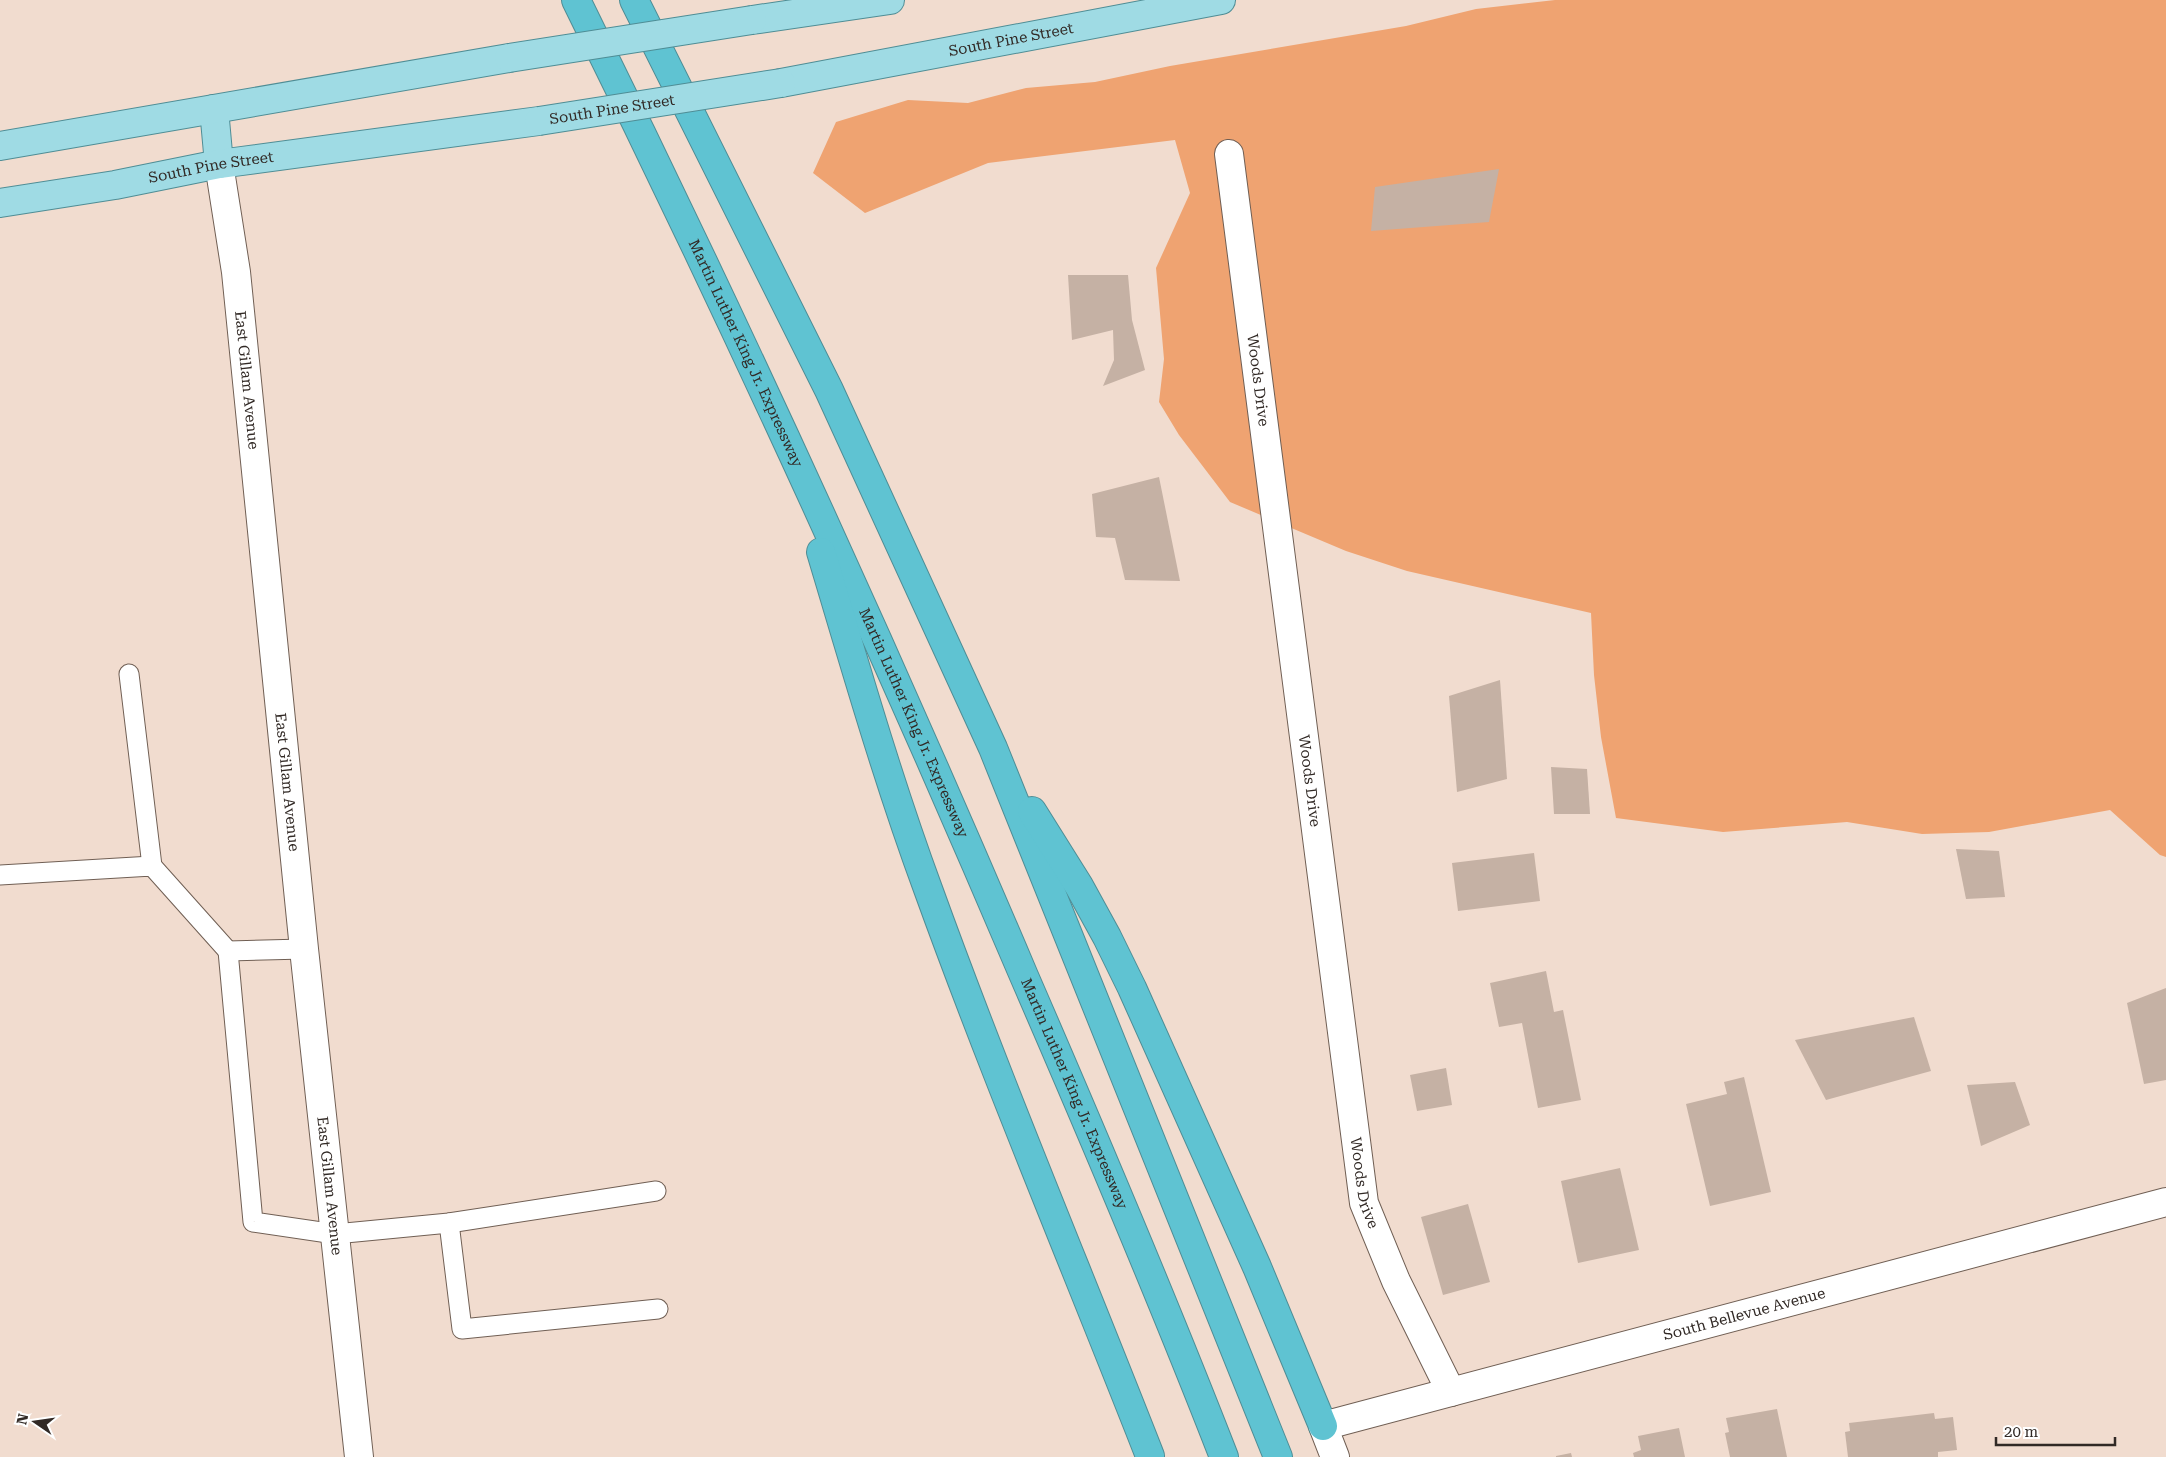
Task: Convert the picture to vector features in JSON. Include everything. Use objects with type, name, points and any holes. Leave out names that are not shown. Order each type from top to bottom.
[{"type":"highway","name":"Martin Luther King Jr. Expressway","points":[[576,0],[634,117],[790,448],[937,772],[1075,1094],[1224,1457]]},
{"type":"highway","points":[[634,0],[829,390],[993,748],[1278,1457]]},
{"type":"highway","points":[[790,448],[890,778],[927,887],[960,976],[1149,1457]]},
{"type":"highway","points":[[993,748],[1079,886],[1107,937],[1257,1267],[1323,1426]]},
{"type":"main road","points":[[0,146],[509,58],[890,0]]},
{"type":"main road","name":"South Pine Street","points":[[0,203],[115,185],[219,164],[539,121],[781,83],[1221,0]]},
{"type":"main road","name":"East Gillam Avenue","points":[[214,109],[219,164]]},
{"type":"street","name":"Woods Drive","points":[[1228,154],[1364,1203],[1396,1281],[1451,1392]]},
{"type":"street","name":"East Gillam Avenue","points":[[219,164],[236,272],[304,949],[359,1457]]},
{"type":"street","name":"South Bellevue Avenue","points":[[1323,1426],[2166,1202]]},
{"type":"street","points":[[1323,1426],[1336,1457]]},
{"type":"lane","points":[[129,674],[152,866],[228,951],[253,1222],[335,1234],[450,1223],[656,1192]]},
{"type":"lane","points":[[0,875],[152,866]]},
{"type":"lane","points":[[228,951],[304,949]]},
{"type":"lane","points":[[450,1223],[462,1329],[658,1309]]},
{"type":"shaded area","points":[[1555,0],[2166,0],[2166,857],[2160,855],[2110,810],[1989,832],[1922,834],[1847,822],[1723,832],[1616,818],[1601,737],[1594,675],[1591,613],[1407,571],[1346,551],[1230,502],[1179,435],[1159,402],[1164,359],[1156,268],[1190,193],[1175,140],[988,163],[865,213],[813,173],[836,122],[908,100],[968,103],[1026,88],[1095,82],[1170,66],[1406,26],[1476,9]]},
{"type":"building","points":[[1499,169],[1489,222],[1371,231],[1375,187]]},
{"type":"building","points":[[1068,275],[1128,275],[1132,320],[1145,370],[1103,386],[1114,360],[1113,330],[1072,340]]},
{"type":"building","points":[[1159,477],[1180,581],[1125,580],[1115,538],[1096,537],[1092,494]]},
{"type":"building","points":[[1500,680],[1507,779],[1457,792],[1449,696]]},
{"type":"building","points":[[1551,767],[1587,769],[1590,814],[1554,814]]},
{"type":"building","points":[[1956,849],[1999,851],[2005,897],[1966,899]]},
{"type":"building","points":[[1534,853],[1540,901],[1458,911],[1452,863]]},
{"type":"building","points":[[1546,971],[1554,1012],[1563,1010],[1581,1100],[1538,1108],[1522,1023],[1499,1027],[1490,983]]},
{"type":"building","points":[[2166,988],[2166,1080],[2144,1084],[2127,1003]]},
{"type":"building","points":[[1914,1017],[1931,1071],[1826,1100],[1795,1040]]},
{"type":"building","points":[[1446,1068],[1452,1105],[1417,1111],[1410,1075]]},
{"type":"building","points":[[1744,1077],[1771,1192],[1710,1206],[1686,1104],[1727,1094],[1724,1082]]},
{"type":"building","points":[[2015,1082],[2030,1125],[1981,1146],[1967,1085]]},
{"type":"building","points":[[1620,1168],[1639,1250],[1578,1263],[1561,1181]]},
{"type":"building","points":[[1468,1204],[1490,1282],[1443,1295],[1421,1217]]},
{"type":"building","points":[[1777,1409],[1787,1457],[1730,1457],[1725,1433],[1729,1432],[1726,1418]]},
{"type":"building","points":[[1934,1413],[1935,1419],[1953,1417],[1957,1450],[1938,1452],[1938,1457],[1848,1457],[1845,1432],[1850,1431],[1849,1423]]},
{"type":"building","points":[[1679,1428],[1685,1457],[1634,1457],[1633,1453],[1641,1450],[1638,1436]]},
{"type":"building","points":[[1571,1453],[1572,1457],[1556,1457],[1556,1456]]}]
